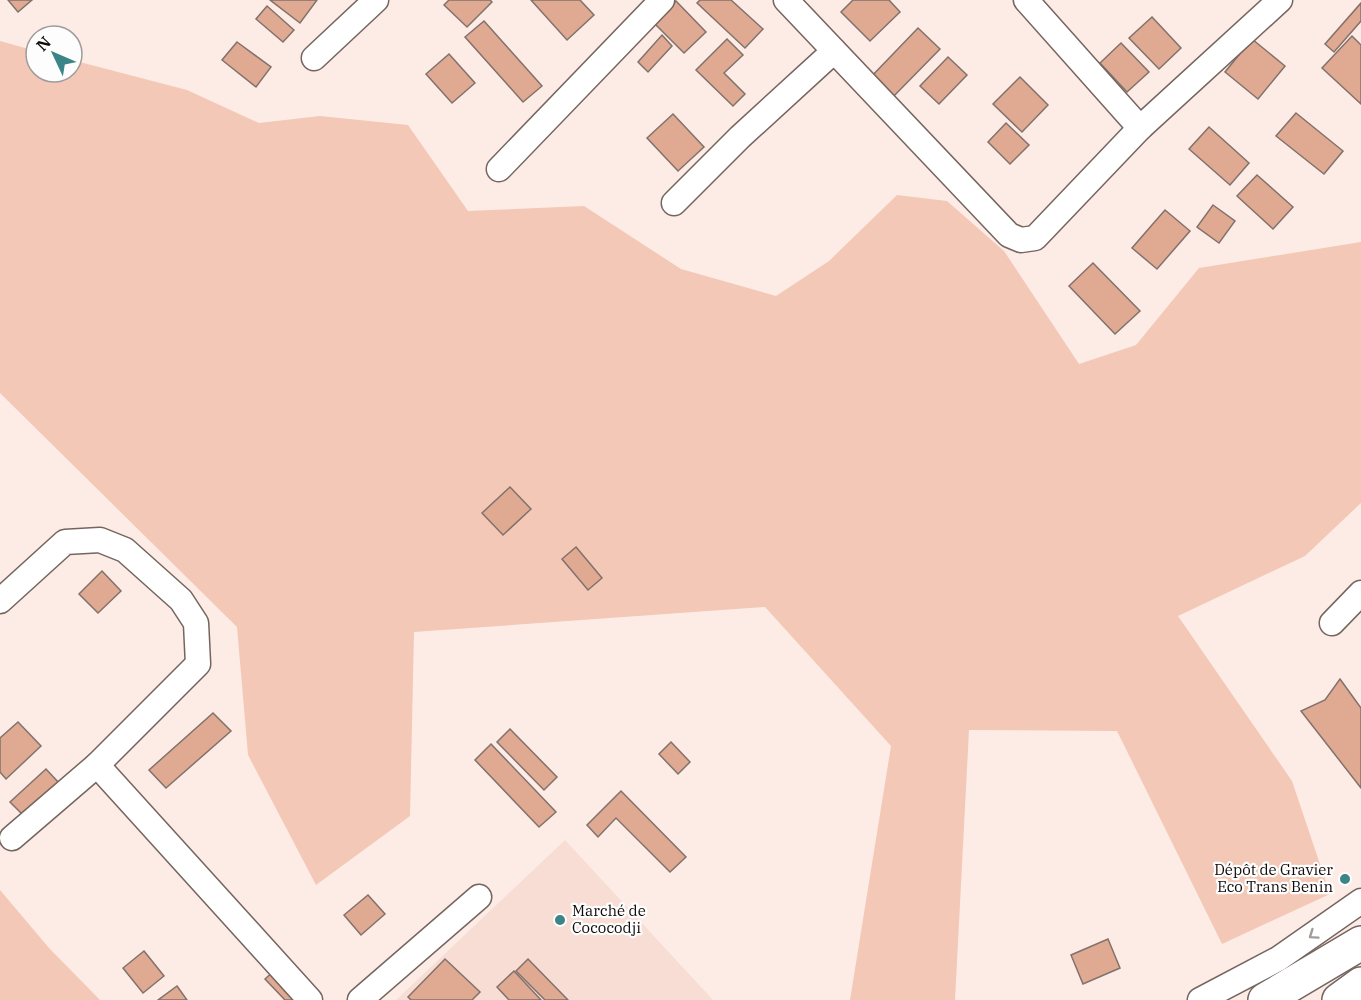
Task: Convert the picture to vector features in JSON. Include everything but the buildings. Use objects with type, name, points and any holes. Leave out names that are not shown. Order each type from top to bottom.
[{"type":"highway","points":[[1265,1000],[1361,943]]},
{"type":"highway","points":[[1339,1000],[1361,984]]},
{"type":"street","points":[[314,58],[376,0]]},
{"type":"street","points":[[499,169],[662,0]]},
{"type":"street","points":[[786,0],[1009,235],[1020,240],[1035,238],[1140,128],[1279,0]]},
{"type":"street","points":[[1026,0],[1140,128]]},
{"type":"street","points":[[675,203],[740,137],[834,51]]},
{"type":"street","points":[[0,602],[65,542],[100,540],[125,550],[181,600],[196,623],[198,664],[97,765],[12,838]]},
{"type":"street","points":[[1332,623],[1361,593]]},
{"type":"street","points":[[97,765],[310,1000]]},
{"type":"street","points":[[360,1000],[479,897]]},
{"type":"street","points":[[1200,1000],[1278,959],[1361,902]]},
{"type":"shaded area","points":[[0,41],[24,48],[24,84],[84,84],[84,63],[187,90],[259,123],[320,116],[408,125],[468,211],[584,206],[681,269],[776,296],[829,261],[897,195],[947,201],[1004,251],[1079,364],[1136,345],[1199,268],[1361,242],[1361,503],[1305,556],[1178,616],[1292,781],[1330,894],[1222,944],[1117,731],[969,730],[955,1000],[850,1000],[891,746],[765,607],[414,632],[410,816],[316,885],[248,755],[237,627],[0,393]]},
{"type":"shaded area","name":"Marché de Cococodji","points":[[565,840],[713,1000],[396,1000]]},
{"type":"shaded area","points":[[0,890],[49,948],[100,1000],[0,1000]]},
{"type":"place","name":"Dépôt de Gravier Eco Trans Benin","points":[[1345,879]]},
{"type":"place","name":"Marché de Cococodji","points":[[560,920]]}]
